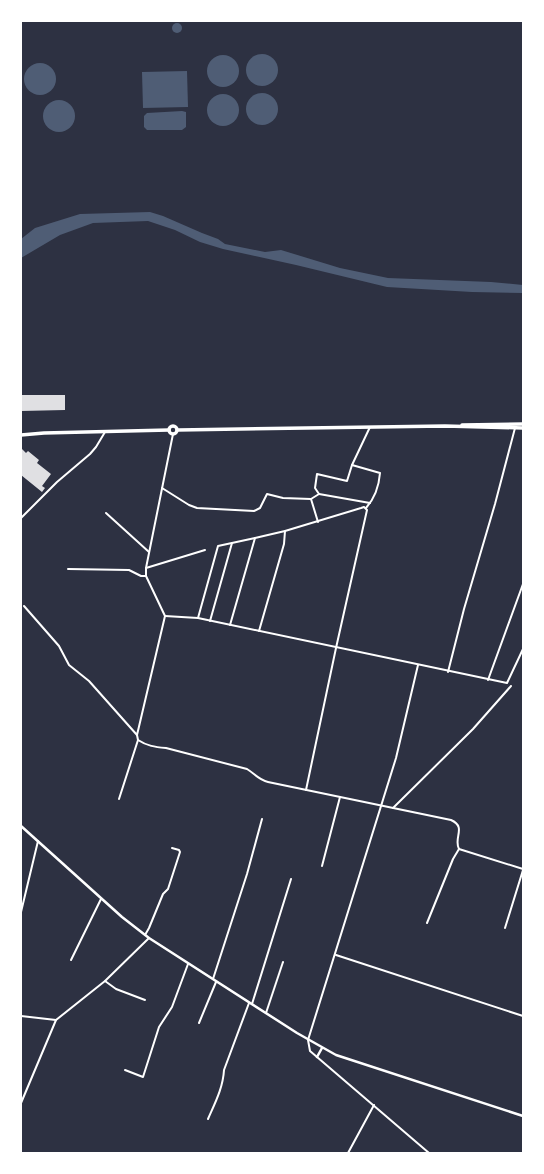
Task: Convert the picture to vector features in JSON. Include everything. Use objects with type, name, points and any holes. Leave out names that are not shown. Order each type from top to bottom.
[{"type":"main road","points":[[169,430],[170,433],[173,434],[178,430],[445,426],[497,423],[523,424]]},
{"type":"main road","points":[[21,435],[44,433],[169,430],[169,428],[173,426],[178,430]]},
{"type":"main road","points":[[445,426],[523,428]]},
{"type":"street","points":[[319,494],[315,488],[317,474],[347,481],[352,465],[370,427]]},
{"type":"street","points":[[448,672],[464,609],[495,504],[515,428]]},
{"type":"street","points":[[21,518],[57,482],[90,454],[105,432]]},
{"type":"street","points":[[119,799],[138,740],[137,735],[165,616],[146,576],[146,568],[173,434]]},
{"type":"street","points":[[306,790],[367,512],[366,508],[373,499],[379,482],[380,473],[352,465]]},
{"type":"street","points":[[162,488],[189,505],[206,510],[254,511],[260,508],[267,494],[283,498],[311,499],[319,494],[370,503]]},
{"type":"street","points":[[311,499],[318,522]]},
{"type":"street","points":[[198,618],[218,546],[285,531],[361,508],[366,508]]},
{"type":"street","points":[[106,513],[149,552]]},
{"type":"street","points":[[259,631],[284,544],[285,531]]},
{"type":"street","points":[[230,625],[255,538]]},
{"type":"street","points":[[210,621],[232,543]]},
{"type":"street","points":[[146,568],[205,550]]},
{"type":"street","points":[[68,569],[129,570],[142,576],[146,576]]},
{"type":"street","points":[[488,680],[523,584]]},
{"type":"street","points":[[24,606],[59,646],[69,665],[89,681],[137,735]]},
{"type":"street","points":[[165,616],[198,618],[448,672],[506,683],[523,649]]},
{"type":"street","points":[[418,665],[396,758],[308,1040],[310,1051],[429,1153]]},
{"type":"street","points":[[393,808],[473,728],[511,686]]},
{"type":"street","points":[[138,740],[154,747],[166,748],[247,769],[256,777],[268,782],[456,822],[460,830],[457,842],[459,849],[453,859],[427,923]]},
{"type":"street","points":[[322,866],[340,798]]},
{"type":"street","points":[[213,980],[247,874],[262,820]]},
{"type":"street","points":[[21,826],[101,898],[149,938],[308,1040],[336,1055],[349,1060],[523,1116]]},
{"type":"street","points":[[21,912],[38,841]]},
{"type":"street","points":[[145,935],[163,894],[168,889],[180,852],[179,850],[172,848]]},
{"type":"street","points":[[459,849],[523,869],[505,928]]},
{"type":"street","points":[[208,1119],[221,1089],[224,1079],[224,1070],[250,1004],[291,879]]},
{"type":"street","points":[[71,960],[101,898]]},
{"type":"street","points":[[21,1103],[56,1020],[105,981],[149,938]]},
{"type":"street","points":[[335,955],[523,1016]]},
{"type":"street","points":[[266,1013],[283,962]]},
{"type":"street","points":[[125,1070],[143,1077],[159,1027],[172,1007],[188,964]]},
{"type":"street","points":[[105,981],[116,989],[145,1000]]},
{"type":"street","points":[[199,1023],[216,982]]},
{"type":"street","points":[[21,1016],[56,1020]]},
{"type":"street","points":[[317,1057],[322,1048]]},
{"type":"street","points":[[348,1153],[374,1105]]},
{"type":"water","points":[[175,23],[179,23],[181,24],[181,32],[175,33],[172,30],[172,26]]},
{"type":"water","points":[[262,54],[268,55],[275,61],[278,70],[277,76],[271,83],[262,86],[256,85],[249,79],[246,70],[247,64],[253,57]]},
{"type":"water","points":[[223,55],[229,56],[236,62],[239,71],[238,77],[232,84],[223,87],[217,86],[210,80],[207,71],[208,65],[214,58]]},
{"type":"water","points":[[40,63],[46,64],[53,70],[56,79],[55,85],[49,92],[40,95],[34,94],[27,88],[24,79],[25,73],[31,66]]},
{"type":"water","points":[[187,71],[188,107],[143,108],[142,72]]},
{"type":"water","points":[[262,93],[268,94],[275,100],[278,109],[277,115],[271,122],[262,125],[256,124],[249,118],[246,109],[247,103],[253,96]]},
{"type":"water","points":[[223,94],[229,95],[236,101],[239,110],[238,116],[232,123],[223,126],[217,125],[210,119],[207,110],[208,104],[214,97]]},
{"type":"water","points":[[59,100],[65,101],[72,107],[75,116],[74,122],[68,129],[59,132],[53,131],[46,125],[43,116],[44,110],[50,103]]},
{"type":"water","points":[[186,112],[186,127],[182,130],[147,130],[144,127],[144,116],[147,113]]},
{"type":"water","points":[[150,212],[218,239],[225,244],[265,252],[281,250],[340,268],[388,278],[491,282],[523,285],[523,293],[472,292],[387,287],[223,249],[200,242],[175,230],[148,221],[93,223],[60,235],[21,258],[21,239],[35,228],[80,214]]},
{"type":"building","points":[[21,395],[65,395],[65,410],[21,411]]},
{"type":"building","points":[[22,449],[26,453],[28,451],[39,460],[37,463],[51,474],[42,486],[45,488],[42,492],[21,475]]}]
